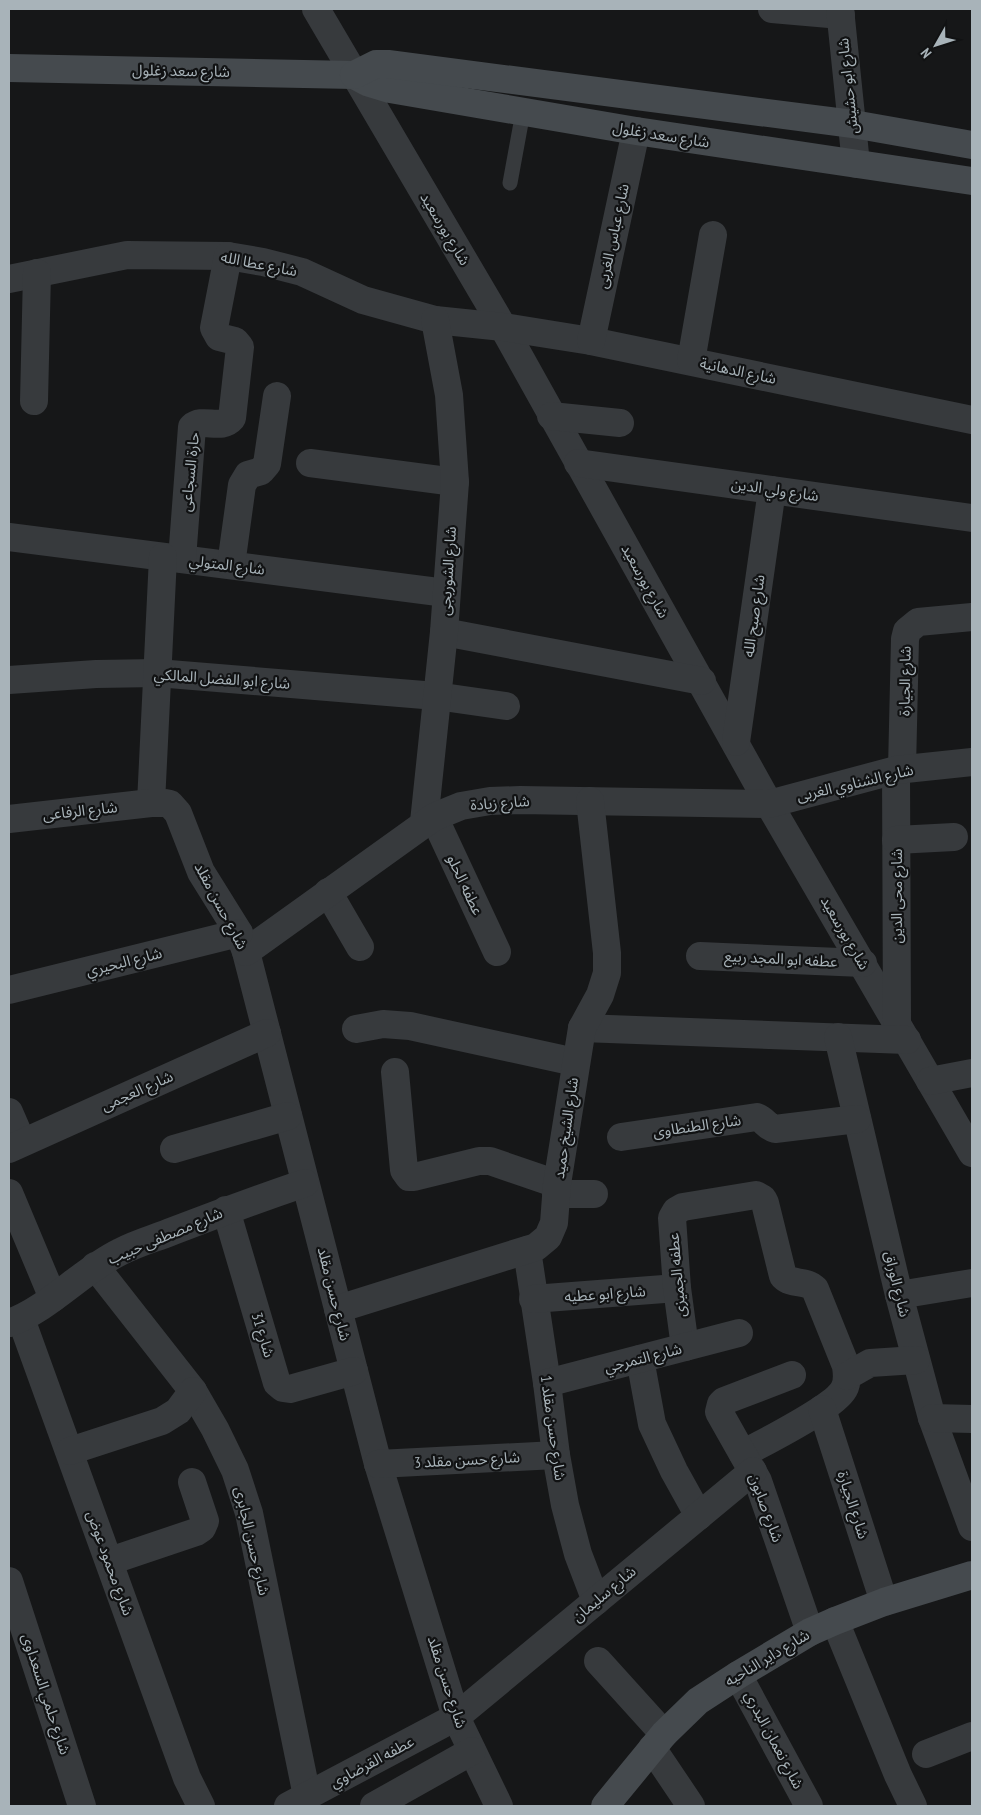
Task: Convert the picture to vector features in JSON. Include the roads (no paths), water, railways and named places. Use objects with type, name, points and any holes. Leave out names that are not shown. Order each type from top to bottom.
[{"type":"street","name":"شارع بورسعيد","points":[[316,9],[503,327],[769,804],[972,1153]]},
{"type":"street","points":[[772,9],[840,12]]},
{"type":"street","name":"شارع ابو حشيش","points":[[840,12],[856,164]]},
{"type":"street","name":"شارع سعد زغلول","points":[[354,75],[376,64],[388,64],[853,124],[972,145]]},
{"type":"street","name":"شارع سعد زغلول","points":[[9,68],[354,75],[367,82],[390,89],[523,112],[636,131],[972,181]]},
{"type":"street","name":"شارع عباس الغربى","points":[[591,341],[636,131]]},
{"type":"street","points":[[691,361],[712,236]]},
{"type":"street","name":"شارع عطا الله","points":[[9,279],[127,255],[228,256],[263,262],[302,272],[363,300],[435,320],[503,327]]},
{"type":"street","name":"حارة السجاعى","points":[[172,558],[192,428],[197,424],[223,425],[232,418],[240,347],[235,341],[219,337],[214,328],[228,256]]},
{"type":"street","points":[[34,401],[37,273]]},
{"type":"street","name":"شارع الشوربجى","points":[[429,820],[436,696],[444,632],[455,482],[449,395],[435,320]]},
{"type":"street","name":"شارع الدهانية","points":[[503,327],[591,341],[972,420]]},
{"type":"street","points":[[231,566],[243,481],[248,475],[261,471],[267,464],[276,396]]},
{"type":"street","points":[[551,416],[620,422]]},
{"type":"street","name":"شارع ولي الدين","points":[[578,463],[972,518]]},
{"type":"street","points":[[310,464],[455,482]]},
{"type":"street","name":"شارع صبح الله","points":[[736,742],[772,490]]},
{"type":"street","name":"شارع المتولي","points":[[9,537],[446,593]]},
{"type":"street","points":[[151,803],[157,673],[172,558]]},
{"type":"street","name":"شارع الجيارة","points":[[899,769],[905,639],[907,631],[918,622],[972,617]]},
{"type":"street","points":[[444,632],[702,681]]},
{"type":"street","name":"شارع ابو الفضل المالكي","points":[[9,680],[96,674],[157,673],[436,696],[506,706]]},
{"type":"street","name":"شارع الشناوي الغربى","points":[[769,804],[899,769],[972,762]]},
{"type":"street","name":"شارع محى الدين","points":[[899,769],[896,840],[902,1031]]},
{"type":"street","name":"شارع زيادة","points":[[242,943],[328,892],[429,820],[461,806],[490,801],[769,804]]},
{"type":"street","name":"شارع الشيخ حميد","points":[[338,1309],[526,1250],[541,1244],[551,1232],[554,1223],[557,1189],[582,1028],[600,995],[607,973],[608,954],[590,801]]},
{"type":"street","name":"شارع حسن مقلد","points":[[151,803],[165,802],[170,804],[178,813],[201,872],[242,943],[267,1032],[378,1464],[456,1717],[498,1806]]},
{"type":"street","name":"شارع الرفاعى","points":[[9,819],[151,803]]},
{"type":"street","name":"عطفه الحلو","points":[[429,820],[497,952]]},
{"type":"street","points":[[896,840],[954,837]]},
{"type":"street","points":[[328,892],[360,947]]},
{"type":"street","name":"شارع البحيري","points":[[9,990],[242,943]]},
{"type":"street","name":"عطفه ابو المجد ربيع","points":[[700,956],[862,963]]},
{"type":"street","points":[[356,1030],[383,1024],[410,1026],[576,1062]]},
{"type":"street","points":[[582,1028],[838,1037],[902,1031]]},
{"type":"street","name":"شارع العجمى","points":[[15,1146],[267,1032]]},
{"type":"street","name":"شارع الوراق","points":[[838,1037],[916,1360],[932,1418],[972,1527]]},
{"type":"street","points":[[395,1072],[404,1170],[409,1177],[479,1161],[490,1161],[557,1189],[594,1194]]},
{"type":"street","points":[[930,1081],[972,1073]]},
{"type":"street","points":[[9,1112],[15,1146]]},
{"type":"street","points":[[174,1149],[288,1116]]},
{"type":"street","name":"شارع الطنطاوى","points":[[621,1137],[757,1117],[774,1129],[857,1119]]},
{"type":"street","name":"شارع مصطفى حبيب","points":[[15,1321],[53,1298],[95,1266],[121,1251],[226,1210],[305,1183]]},
{"type":"street","points":[[9,1194],[53,1298]]},
{"type":"street","name":"عطفه الجميزى","points":[[684,1347],[677,1288],[672,1218],[676,1211],[683,1207],[756,1195],[763,1200],[769,1216],[783,1276],[791,1282],[807,1283],[814,1289],[846,1366],[847,1376]]},
{"type":"street","name":"شارع 31","points":[[226,1210],[277,1383],[283,1388],[290,1389],[354,1371]]},
{"type":"street","name":"شارع حسن مقلد 1","points":[[526,1250],[565,1505],[578,1554],[596,1601]]},
{"type":"street","name":"شارع حسن الجابرى","points":[[95,1266],[192,1391],[215,1429],[235,1470],[249,1513],[298,1801]]},
{"type":"street","points":[[899,1295],[972,1283]]},
{"type":"street","name":"شارع ابو عطيه","points":[[533,1299],[677,1288]]},
{"type":"street","name":"شارع محمود عوض","points":[[15,1321],[70,1451],[187,1778],[201,1806]]},
{"type":"street","name":"شارع التمرجي","points":[[547,1383],[739,1333]]},
{"type":"street","points":[[640,1359],[652,1424],[674,1471],[699,1516]]},
{"type":"street","points":[[847,1376],[870,1363],[916,1360]]},
{"type":"street","name":"شارع صابون","points":[[792,1375],[721,1404],[720,1416],[748,1462],[810,1632]]},
{"type":"street","name":"شارع سليمان","points":[[456,1717],[699,1516],[748,1462],[836,1399],[845,1388],[847,1376]]},
{"type":"street","points":[[70,1451],[162,1421],[178,1411],[192,1391]]},
{"type":"street","name":"شارع الجيارة","points":[[822,1409],[884,1602]]},
{"type":"street","points":[[932,1418],[972,1419]]},
{"type":"street","name":"شارع حسن مقلد 3","points":[[378,1464],[556,1455]]},
{"type":"street","points":[[110,1562],[196,1532],[202,1528],[205,1521],[192,1482]]},
{"type":"street","name":"شارع حلمي السعداوى","points":[[9,1581],[82,1806]]},
{"type":"street","name":"شارع داير الناحيه","points":[[604,1806],[658,1741],[698,1701],[738,1675],[810,1632],[835,1621],[884,1602],[971,1581]]},
{"type":"street","points":[[835,1621],[898,1775],[913,1806]]},
{"type":"street","points":[[598,1661],[658,1741],[691,1806]]},
{"type":"street","name":"شارع نعمان البدري","points":[[738,1675],[809,1806]]},
{"type":"street","name":"عطفه القرضاوي","points":[[298,1801],[456,1717]]},
{"type":"street","points":[[926,1754],[972,1736]]},
{"type":"street","points":[[374,1806],[472,1751]]},
{"type":"lane","points":[[510,182],[523,112]]}]
